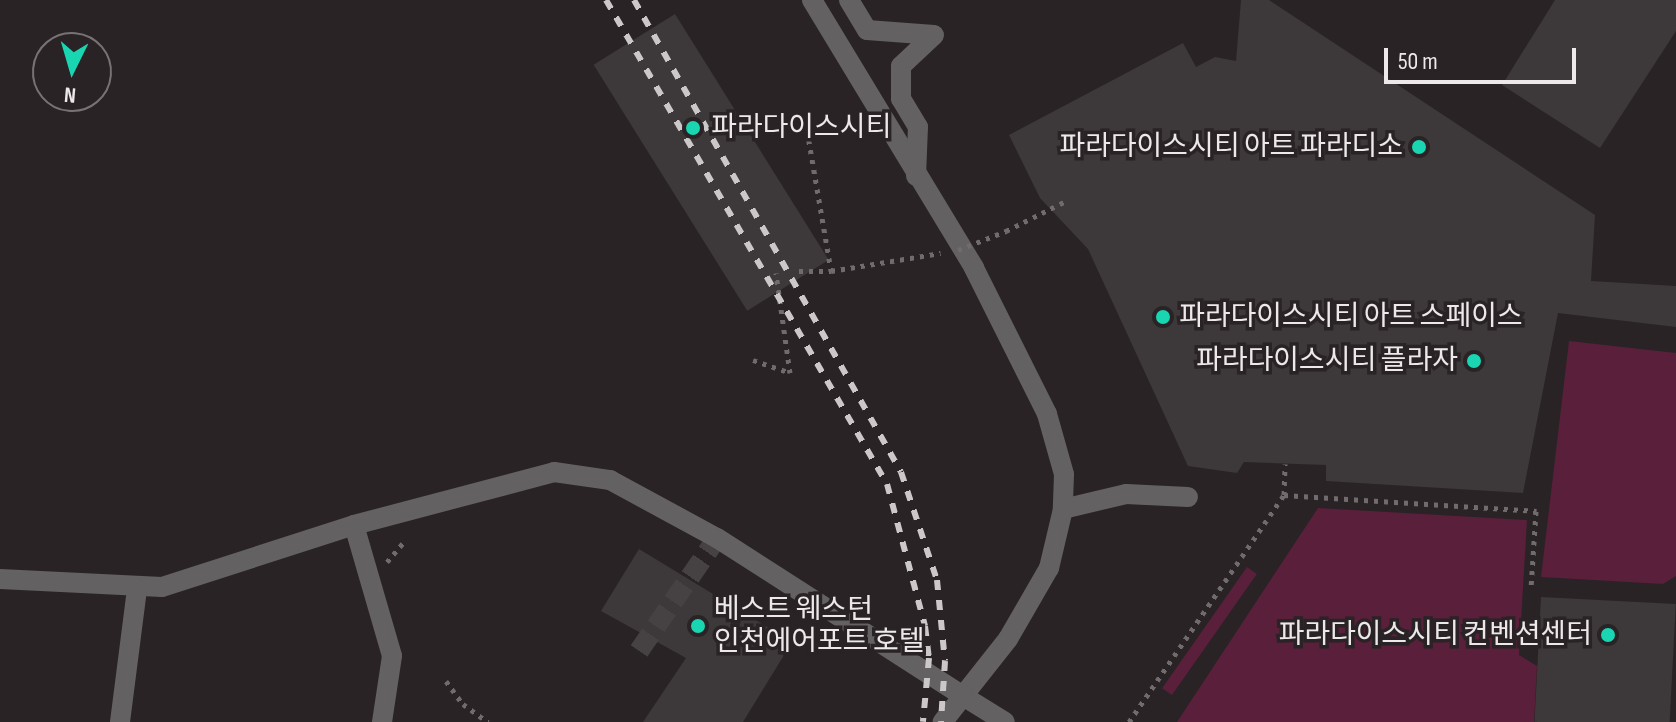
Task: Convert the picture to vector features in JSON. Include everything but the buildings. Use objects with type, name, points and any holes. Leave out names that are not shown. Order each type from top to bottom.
[{"type":"street","points":[[812,0],[916,177],[974,268],[1047,414],[1064,474],[1063,509],[1049,568],[1008,639],[943,722]]},
{"type":"street","points":[[849,0],[867,30],[934,35],[901,66],[901,99],[918,127],[916,177]]},
{"type":"street","points":[[0,579],[137,589],[208,575],[354,525],[554,472],[610,480],[704,530],[1005,722]]},
{"type":"street","points":[[1063,509],[1126,494],[1188,497]]},
{"type":"street","points":[[354,525],[392,656],[382,722]]},
{"type":"street","points":[[120,722],[137,589]]},
{"type":"path","points":[[807,130],[831,271]]},
{"type":"path","points":[[799,271],[831,271],[958,250],[1066,201]]},
{"type":"path","points":[[753,360],[790,373],[776,273]]},
{"type":"path","points":[[1129,722],[1284,495],[1285,464]]},
{"type":"path","points":[[1284,495],[1536,511],[1531,588]]},
{"type":"path","points":[[446,681],[463,704],[488,722]]},
{"type":"shaded area","points":[[1569,341],[1676,353],[1676,576],[1663,584],[1541,577]]},
{"type":"shaded area","points":[[1318,508],[1527,520],[1519,655],[1537,666],[1534,722],[1177,722]]},
{"type":"shaded area","points":[[1247,567],[1257,574],[1172,695],[1162,688]]},
{"type":"tunnel","points":[[639,651],[717,538]]},
{"type":"railway","points":[[606,0],[887,484],[925,626],[929,658],[923,722]]},
{"type":"railway","points":[[634,0],[901,472],[937,580],[945,661],[941,722]]},
{"type":"place","name":"파라다이스시티","points":[[693,128]]},
{"type":"place","name":"파라다이스시티 아트 파라디소","points":[[1419,147]]},
{"type":"place","name":"파라다이스시티 아트 스페이스","points":[[1163,317]]},
{"type":"place","name":"파라다이스시티 플라자","points":[[1474,361]]},
{"type":"place","name":"베스트 웨스턴 인천에어포트 호텔","points":[[698,626]]},
{"type":"place","name":"파라다이스시티 컨벤션센터","points":[[1608,635]]}]
